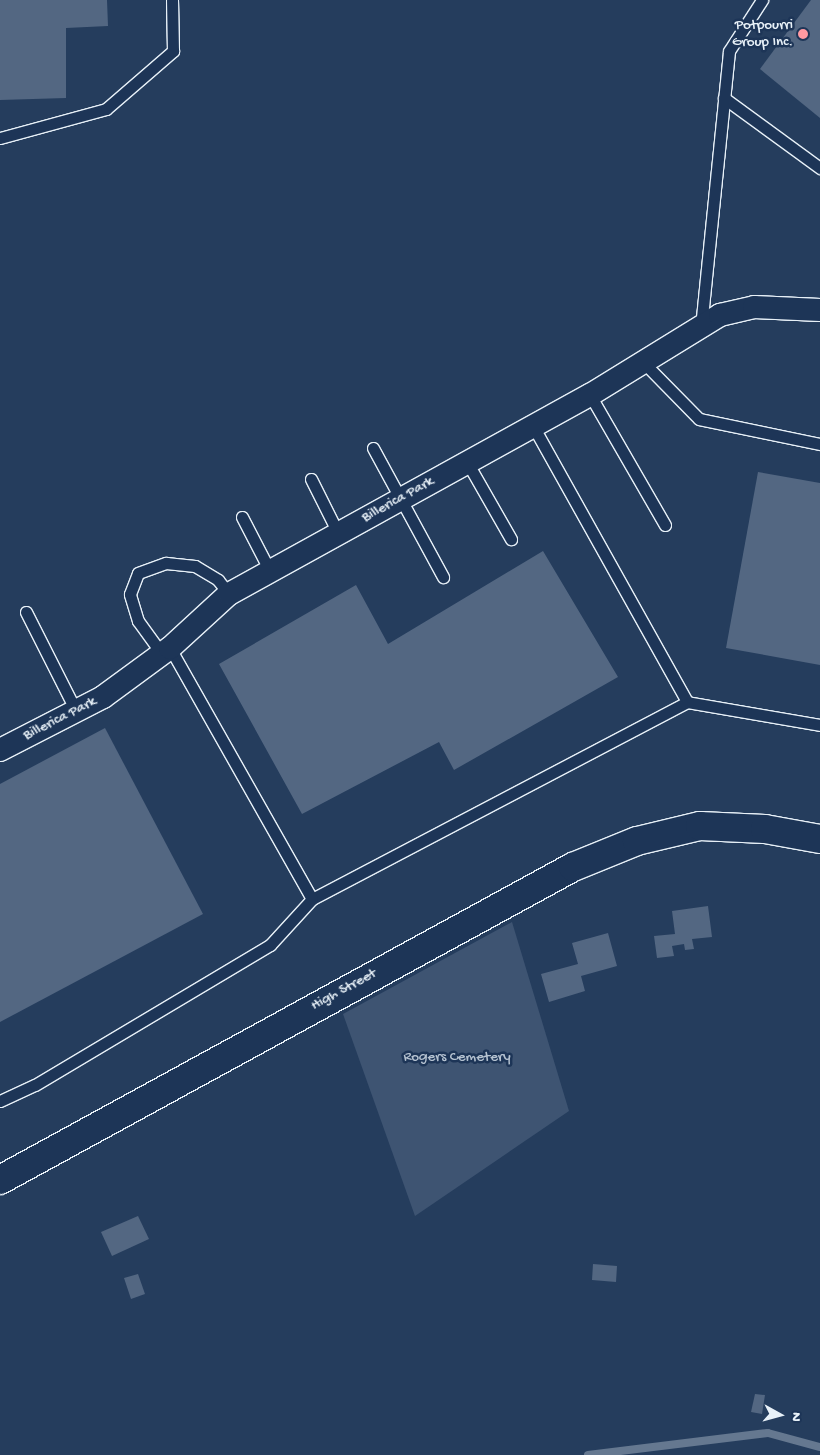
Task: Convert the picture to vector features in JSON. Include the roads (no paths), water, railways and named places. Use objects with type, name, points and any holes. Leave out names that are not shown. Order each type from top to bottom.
[{"type":"main road","name":"High Street","points":[[0,1180],[514,896],[573,867],[638,841],[700,826],[764,829],[820,838]]},
{"type":"street","name":"Billerica Park","points":[[2,744],[103,697],[166,651],[229,594],[590,395],[720,315],[754,307],[820,310]]},
{"type":"lane","points":[[0,138],[106,109],[173,51],[172,0]]},
{"type":"lane","points":[[701,328],[729,51],[762,0]]},
{"type":"lane","points":[[724,98],[820,168]]},
{"type":"lane","points":[[644,362],[698,419],[820,444]]},
{"type":"lane","points":[[590,395],[665,525]]},
{"type":"lane","points":[[533,426],[687,702]]},
{"type":"lane","points":[[374,448],[443,577]]},
{"type":"lane","points":[[467,462],[511,539]]},
{"type":"lane","points":[[311,479],[338,533]]},
{"type":"lane","points":[[242,517],[270,571]]},
{"type":"lane","points":[[229,594],[218,580],[195,566],[166,564],[138,573],[130,594],[138,621],[166,651],[312,899]]},
{"type":"lane","points":[[26,612],[76,711]]},
{"type":"lane","points":[[0,1102],[35,1085],[270,946],[312,899],[687,702],[820,725]]},
{"type":"waterway","points":[[588,1455],[768,1433],[820,1447]]},
{"type":"place","name":"Potpourri Group Inc.","points":[[803,34]]},
{"type":"park label","name":"Rogers Cemetery","points":[[457,1058]]}]
